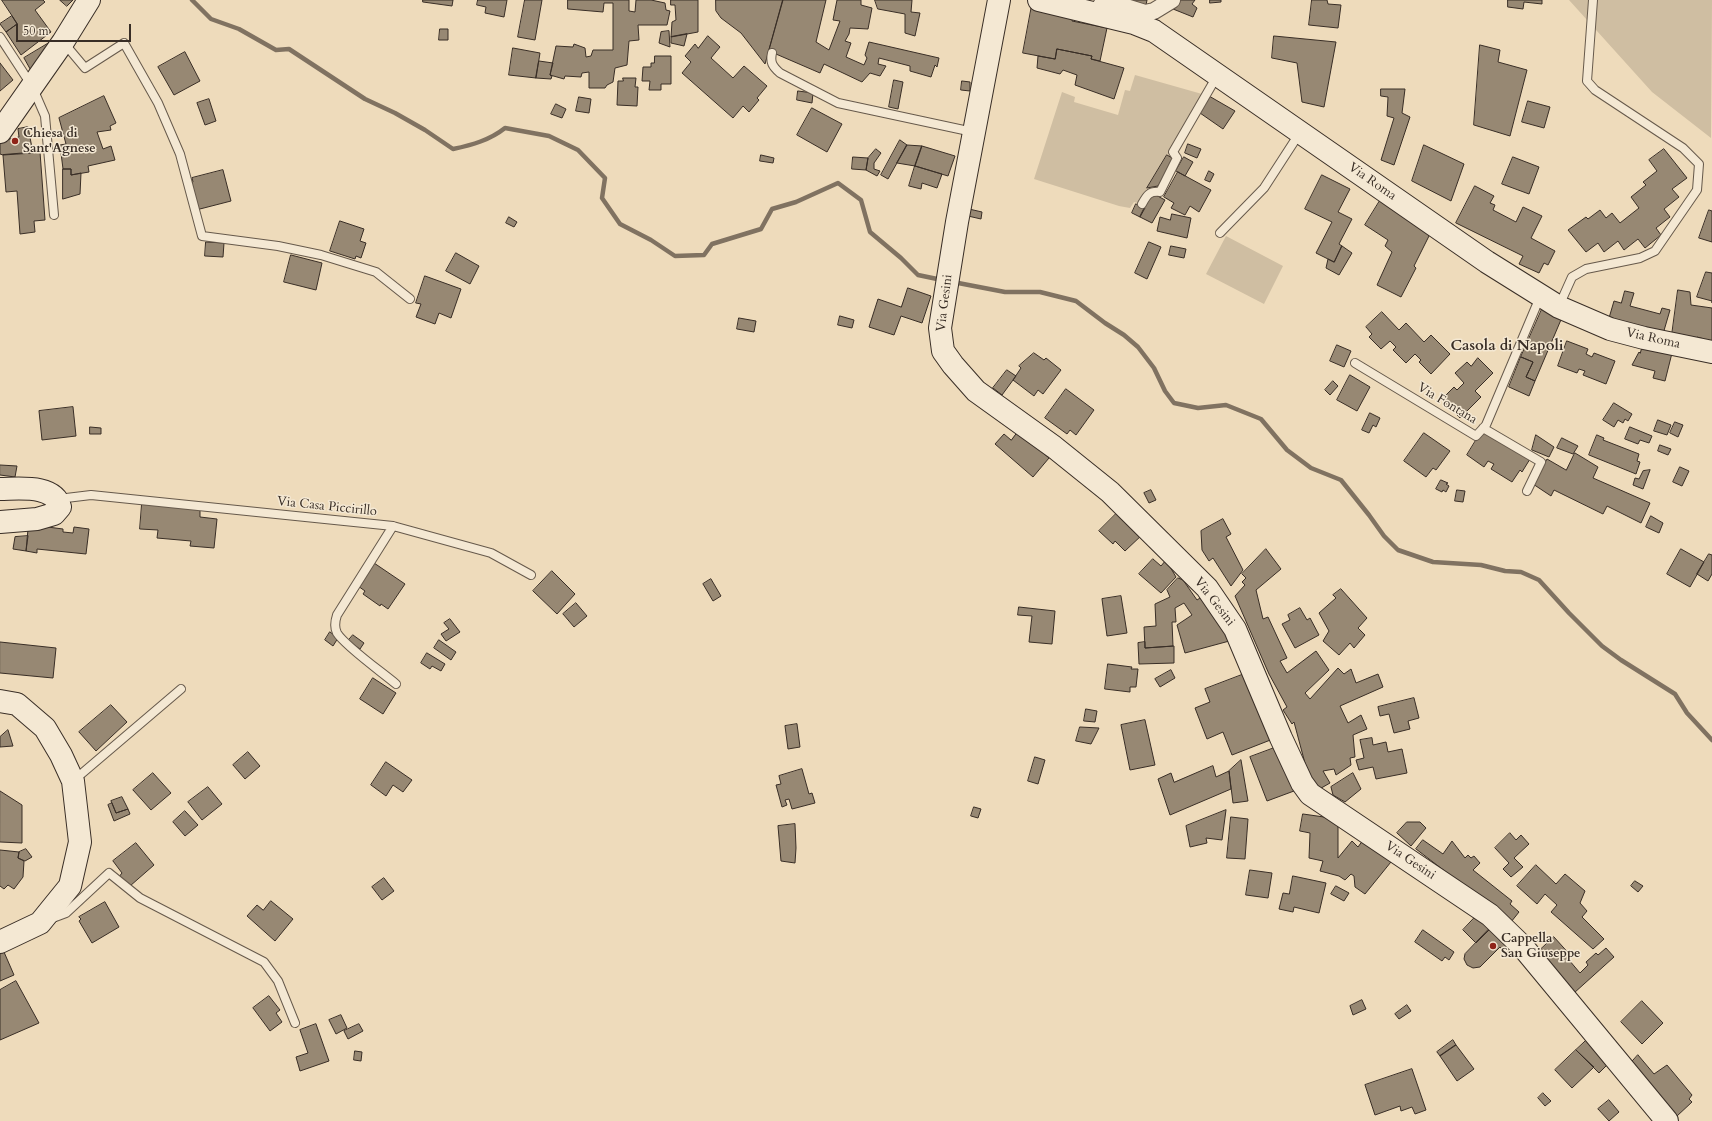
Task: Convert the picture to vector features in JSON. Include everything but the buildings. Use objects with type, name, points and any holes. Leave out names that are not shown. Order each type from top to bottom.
[{"type":"street","name":"Via Gesini","points":[[999,0],[957,222],[940,328],[943,351],[976,391],[1054,447],[1110,492],[1207,588],[1235,629],[1281,738],[1302,783],[1310,794],[1490,915],[1502,925],[1523,947],[1667,1121]]},
{"type":"street","name":"Via Roma","points":[[1039,0],[1134,23],[1154,31],[1487,262],[1550,302],[1585,319],[1617,330],[1644,338],[1712,352]]},
{"type":"street","points":[[1096,13],[1106,1],[1145,12],[1154,11],[1172,0]]},
{"type":"street","points":[[0,132],[63,42],[88,2]]},
{"type":"street","points":[[0,489],[38,490],[50,493],[58,499],[60,507],[54,514],[37,519],[0,522]]},
{"type":"street","points":[[0,701],[17,704],[44,728],[61,756],[73,781],[80,842],[70,886],[40,923],[0,942]]},
{"type":"lane","name":"Via Fontana","points":[[1355,363],[1476,436],[1486,425],[1550,302],[1572,277],[1586,269],[1640,258],[1655,251],[1697,190],[1699,164],[1683,148],[1595,90],[1587,81],[1593,0]]},
{"type":"lane","points":[[0,37],[32,86],[45,116],[54,215]]},
{"type":"lane","points":[[63,42],[85,68],[124,43],[158,103],[180,154],[202,236],[278,246],[335,259],[376,272],[410,299]]},
{"type":"lane","points":[[772,53],[770,60],[773,67],[838,103],[974,132]]},
{"type":"lane","points":[[1142,204],[1152,191],[1160,192],[1177,158],[1173,152],[1217,75]]},
{"type":"lane","points":[[1220,232],[1264,188],[1301,132]]},
{"type":"lane","points":[[1483,428],[1541,462],[1527,491]]},
{"type":"lane","name":"Via Casa Piccirillo","points":[[58,499],[91,495],[393,526],[337,615],[335,626],[336,632],[344,641],[396,684]]},
{"type":"lane","points":[[393,526],[491,553],[531,575]]},
{"type":"lane","points":[[73,781],[181,689]]},
{"type":"lane","points":[[40,923],[66,914],[109,873],[140,898],[264,962],[278,981],[295,1023]]},
{"type":"shaded area","points":[[1569,0],[1712,0],[1711,138],[1652,92]]},
{"type":"shaded area","points":[[1135,75],[1202,94],[1202,97],[1138,203],[1134,202],[1130,208],[1119,206],[1034,179],[1062,92],[1075,97],[1074,102],[1118,115],[1125,90],[1130,91]]},
{"type":"shaded area","points":[[1226,236],[1283,266],[1264,304],[1206,274]]},
{"type":"waterway","points":[[192,0],[211,19],[239,29],[276,50],[289,49],[365,99],[395,113],[425,130],[453,149],[480,142],[505,128],[549,136],[578,150],[605,178],[602,198],[620,224],[651,240],[675,256],[704,255],[712,244],[761,229],[772,209],[796,202],[838,183],[861,200],[870,232],[901,258],[918,275],[942,280]]},
{"type":"waterway","points":[[953,282],[1005,292],[1040,292],[1076,301],[1124,335],[1138,347],[1154,368],[1165,391],[1174,403],[1198,408],[1226,405],[1261,419],[1287,450],[1311,468],[1341,480],[1384,536],[1398,550],[1433,562],[1481,565],[1505,571],[1521,572],[1539,580],[1602,646],[1621,660],[1675,694],[1687,713],[1712,740]]},
{"type":"place","name":"Chiesa di Sant'Agnese","points":[[15,141]]},
{"type":"place","name":"Cappella San Giuseppe","points":[[1493,946]]},
{"type":"district","name":"Casola di Napoli","points":[[1507,347]]}]
